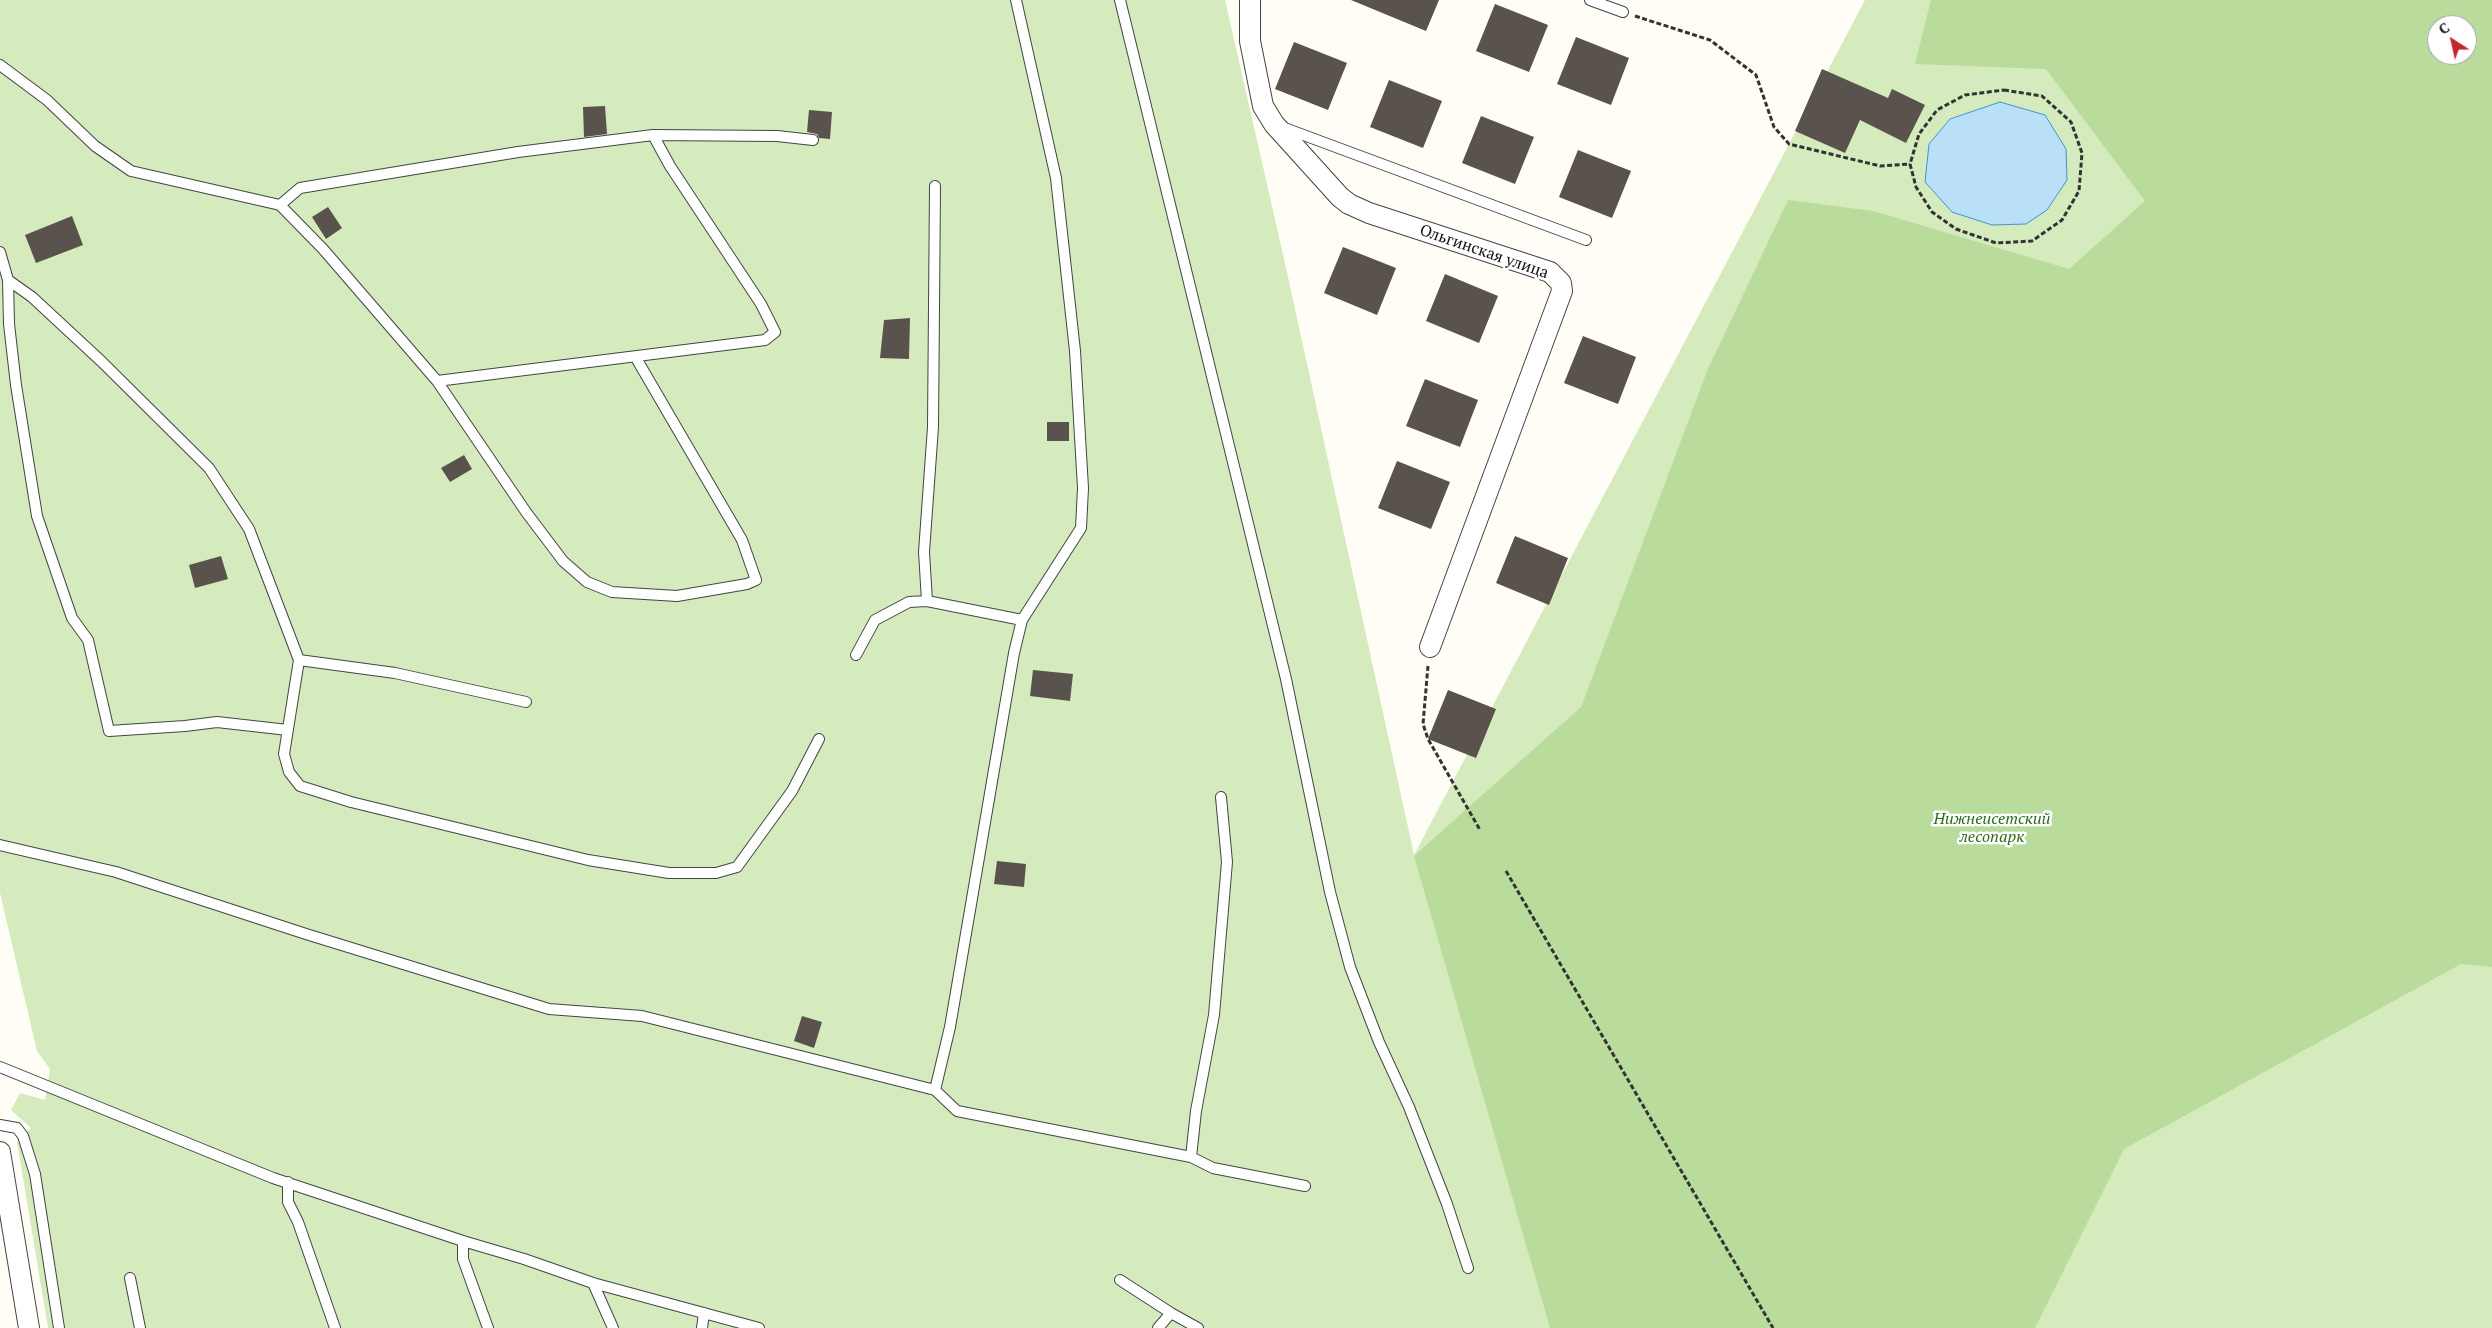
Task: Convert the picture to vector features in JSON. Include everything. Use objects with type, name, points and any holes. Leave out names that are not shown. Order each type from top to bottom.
[{"type":"street","name":"Ольгинская улица","points":[[1250,0],[1250,41],[1260,98],[1274,124],[1340,197],[1357,209],[1550,272],[1561,283],[1562,291],[1430,647]]},
{"type":"street","points":[[0,1152],[29,1328]]},
{"type":"lane","points":[[935,1090],[950,1027],[981,837],[1014,652],[1022,620],[1081,528],[1083,488],[1075,351],[1056,178],[1016,0]]},
{"type":"lane","points":[[1120,0],[1286,678],[1330,892],[1350,967],[1379,1042],[1416,1124],[1447,1204],[1468,1268]]},
{"type":"lane","points":[[1590,0],[1623,12]]},
{"type":"lane","points":[[0,65],[47,100],[95,146],[131,171],[280,205],[323,248],[437,381],[526,512],[564,561],[587,582],[612,592],[677,596],[748,584],[756,580],[742,540],[636,358]]},
{"type":"lane","points":[[1274,124],[1586,240]]},
{"type":"lane","points":[[280,205],[300,188],[518,152],[653,135],[777,136],[813,140]]},
{"type":"lane","points":[[437,381],[539,367],[636,358],[765,340],[775,332],[761,304],[670,166],[653,135]]},
{"type":"lane","points":[[927,602],[924,552],[933,427],[935,186]]},
{"type":"lane","points":[[0,252],[8,280],[9,324],[16,385],[37,516],[72,618],[88,640],[109,731],[217,722],[288,730]]},
{"type":"lane","points":[[8,280],[32,297],[101,361],[209,468],[249,529],[299,660],[284,754],[289,772],[300,786],[351,802],[588,860],[669,873],[716,873],[737,867],[792,791],[819,739]]},
{"type":"lane","points":[[856,656],[875,620],[908,602],[927,602],[1022,620]]},
{"type":"lane","points":[[299,660],[395,673],[526,702]]},
{"type":"lane","points":[[1191,1157],[1196,1111],[1214,1015],[1227,862],[1221,797]]},
{"type":"lane","points":[[0,845],[116,872],[306,934],[549,1009],[642,1016],[935,1090],[957,1111],[1191,1157],[1213,1168],[1305,1186]]},
{"type":"lane","points":[[0,1067],[288,1182],[593,1283],[759,1328]]},
{"type":"lane","points":[[0,1125],[17,1128],[23,1136],[35,1174],[59,1328]]},
{"type":"lane","points":[[288,1182],[288,1202],[334,1328]]},
{"type":"lane","points":[[463,1241],[463,1259],[488,1328]]},
{"type":"lane","points":[[130,1278],[140,1328]]},
{"type":"lane","points":[[1120,1280],[1198,1328]]},
{"type":"lane","points":[[593,1283],[612,1328]]},
{"type":"lane","points":[[702,1328],[704,1313]]},
{"type":"lane","points":[[1158,1328],[1171,1313]]},
{"type":"path","points":[[1623,12],[1710,40],[1756,76],[1774,127],[1789,144],[1880,166],[1910,164]]},
{"type":"path","points":[[2004,90],[2042,96],[2071,122],[2082,153],[2079,192],[2062,220],[2032,241],[1996,243],[1956,229],[1932,212],[1916,187],[1910,164],[1919,134],[1937,110],[1965,95],[2004,90]]},
{"type":"path","points":[[1430,647],[1423,724],[1428,739],[1480,830]]},
{"type":"path","points":[[1506,872],[1773,1328]]},
{"type":"green space","points":[[0,0],[1225,0],[1287,272],[1414,855],[1865,0],[2492,0],[2492,1328],[48,1328],[17,1142],[31,1128],[11,1110],[20,1093],[45,1100],[50,1069],[37,1051],[0,893]]},
{"type":"green space","name":"Нижнеисетский лесопарк","points":[[1931,0],[2492,0],[2492,967],[2461,964],[2124,1149],[2035,1328],[1550,1328],[1414,856],[1581,707],[1707,371],[1788,200],[1873,211],[2069,269],[2145,201],[2046,69],[1915,64]]},
{"type":"water","points":[[2000,102],[2045,115],[2066,149],[2067,180],[2047,210],[2026,224],[1992,225],[1952,212],[1925,182],[1929,144],[1950,119]]},
{"type":"building","points":[[1351,0],[1439,0],[1426,31]]},
{"type":"building","points":[[1495,4],[1548,25],[1529,72],[1476,51]]},
{"type":"building","points":[[1576,37],[1629,58],[1611,105],[1557,84]]},
{"type":"building","points":[[1294,42],[1347,63],[1328,110],[1275,89]]},
{"type":"building","points":[[1822,69],[1888,98],[1892,89],[1925,105],[1906,143],[1860,120],[1845,153],[1795,131]]},
{"type":"building","points":[[1389,80],[1442,101],[1423,148],[1370,127]]},
{"type":"building","points":[[605,106],[607,134],[584,137],[583,107]]},
{"type":"building","points":[[809,110],[832,112],[830,139],[819,138],[817,134],[807,132]]},
{"type":"building","points":[[1481,116],[1534,137],[1515,184],[1462,163]]},
{"type":"building","points":[[1578,150],[1631,171],[1612,218],[1559,197]]},
{"type":"building","points":[[328,207],[342,228],[326,239],[312,217]]},
{"type":"building","points":[[72,216],[83,245],[36,263],[25,235]]},
{"type":"building","points":[[1343,247],[1396,268],[1377,315],[1324,293]]},
{"type":"building","points":[[1445,274],[1498,296],[1479,343],[1426,321]]},
{"type":"building","points":[[910,318],[909,359],[880,358],[884,320]]},
{"type":"building","points":[[1583,336],[1636,357],[1618,404],[1564,383]]},
{"type":"building","points":[[1425,379],[1478,400],[1460,447],[1406,426]]},
{"type":"building","points":[[1047,422],[1069,422],[1069,441],[1047,441]]},
{"type":"building","points":[[464,455],[472,469],[450,482],[441,468]]},
{"type":"building","points":[[1397,461],[1450,482],[1431,529],[1378,508]]},
{"type":"building","points":[[1515,536],[1568,558],[1549,605],[1496,583]]},
{"type":"building","points":[[221,556],[228,579],[195,588],[189,565]]},
{"type":"building","points":[[1033,670],[1073,674],[1070,701],[1030,696]]},
{"type":"building","points":[[1448,690],[1496,709],[1476,758],[1428,739]]},
{"type":"building","points":[[997,861],[1026,864],[1024,887],[994,884]]},
{"type":"building","points":[[802,1016],[822,1022],[814,1048],[794,1041]]}]
